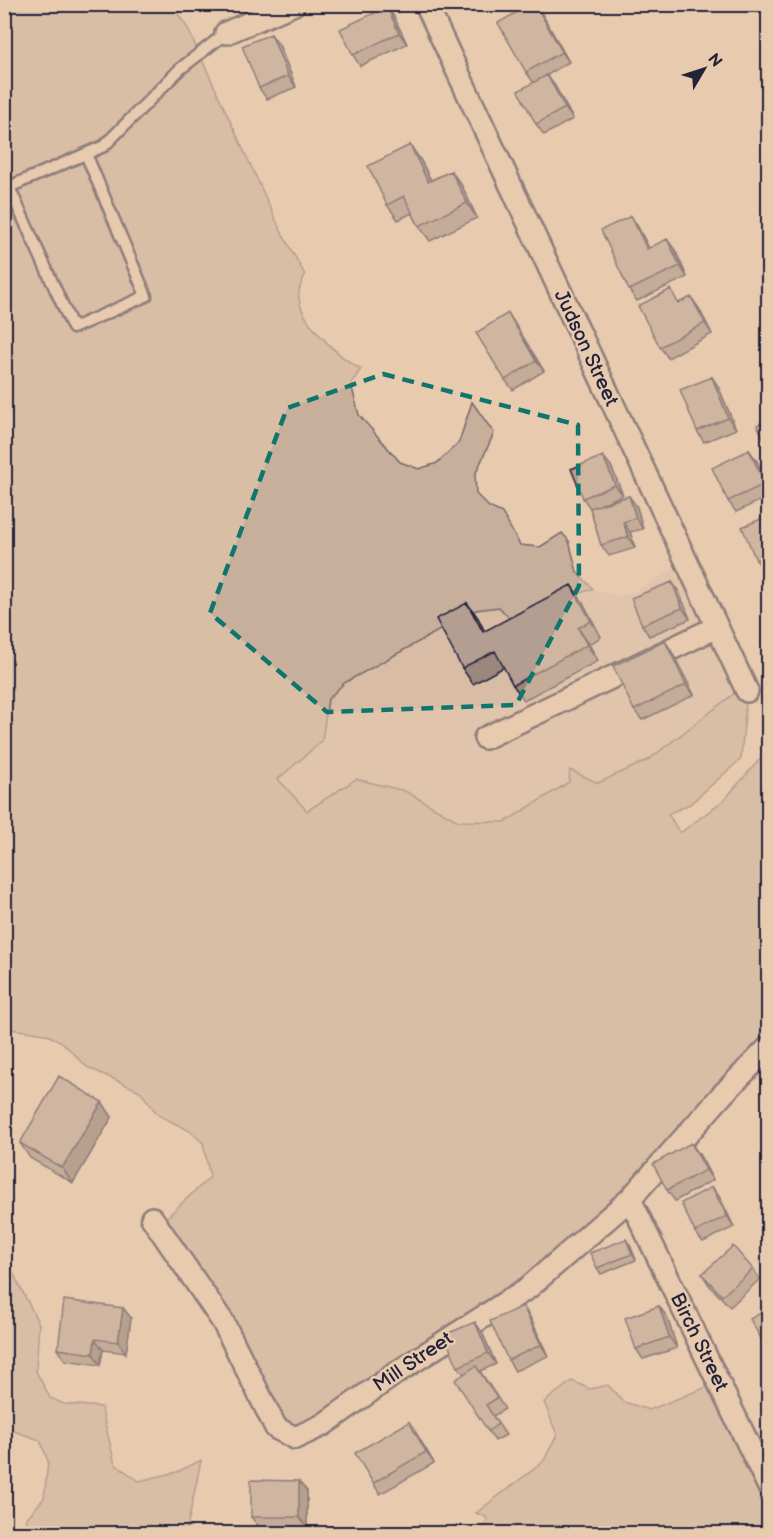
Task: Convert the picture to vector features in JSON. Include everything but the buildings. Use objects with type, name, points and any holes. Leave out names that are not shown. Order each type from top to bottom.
[{"type":"street","points":[[226,33],[294,4]]},
{"type":"street","name":"Judson Street","points":[[426,4],[747,691]]},
{"type":"street","points":[[485,738],[717,627]]},
{"type":"street","name":"Mill Street","points":[[152,1218],[223,1322],[276,1428],[295,1438],[323,1425],[424,1353],[528,1288],[630,1199],[722,1095],[768,1048]]},
{"type":"street","name":"Birch Street","points":[[630,1199],[768,1485]]},
{"type":"lane","points":[[86,154],[146,296],[73,328],[9,187],[86,154],[105,146],[180,69],[226,33]]},
{"type":"highlighted area","points":[[383,374],[578,425],[579,586],[516,705],[327,712],[210,613],[287,408]]},
{"type":"shaded area","points":[[5,5],[172,5],[187,27],[281,231],[305,275],[299,293],[304,314],[331,347],[361,369],[351,384],[359,415],[400,462],[419,469],[437,463],[459,442],[472,402],[494,433],[475,475],[476,494],[489,507],[502,513],[520,545],[540,547],[562,533],[569,541],[577,572],[593,589],[553,602],[514,623],[499,607],[476,610],[344,683],[328,699],[322,741],[278,779],[307,811],[356,779],[405,791],[458,821],[505,822],[569,782],[570,770],[598,783],[648,760],[744,686],[747,690],[741,759],[690,804],[668,814],[680,833],[724,800],[766,752],[768,753],[768,1052],[556,1265],[293,1433],[274,1419],[163,1221],[210,1177],[203,1143],[190,1131],[158,1115],[140,1091],[87,1067],[62,1042],[45,1034],[11,1029],[5,1033]]},
{"type":"shaded area","points":[[691,558],[744,686],[648,760],[598,783],[569,782],[505,822],[458,821],[405,791],[307,811],[278,779],[322,741],[328,699],[344,683],[476,610],[553,602],[593,589],[618,597],[637,590]]},
{"type":"shaded area","points":[[5,1257],[39,1324],[36,1371],[50,1398],[64,1404],[101,1407],[115,1464],[139,1481],[177,1472],[201,1460],[186,1533],[30,1533],[26,1519],[44,1498],[48,1461],[40,1440],[5,1428]]},
{"type":"shaded area","points":[[572,1381],[590,1389],[608,1385],[624,1402],[649,1410],[717,1383],[768,1463],[768,1533],[480,1533],[487,1521],[486,1517],[476,1513],[543,1462],[557,1435],[544,1402]]}]
